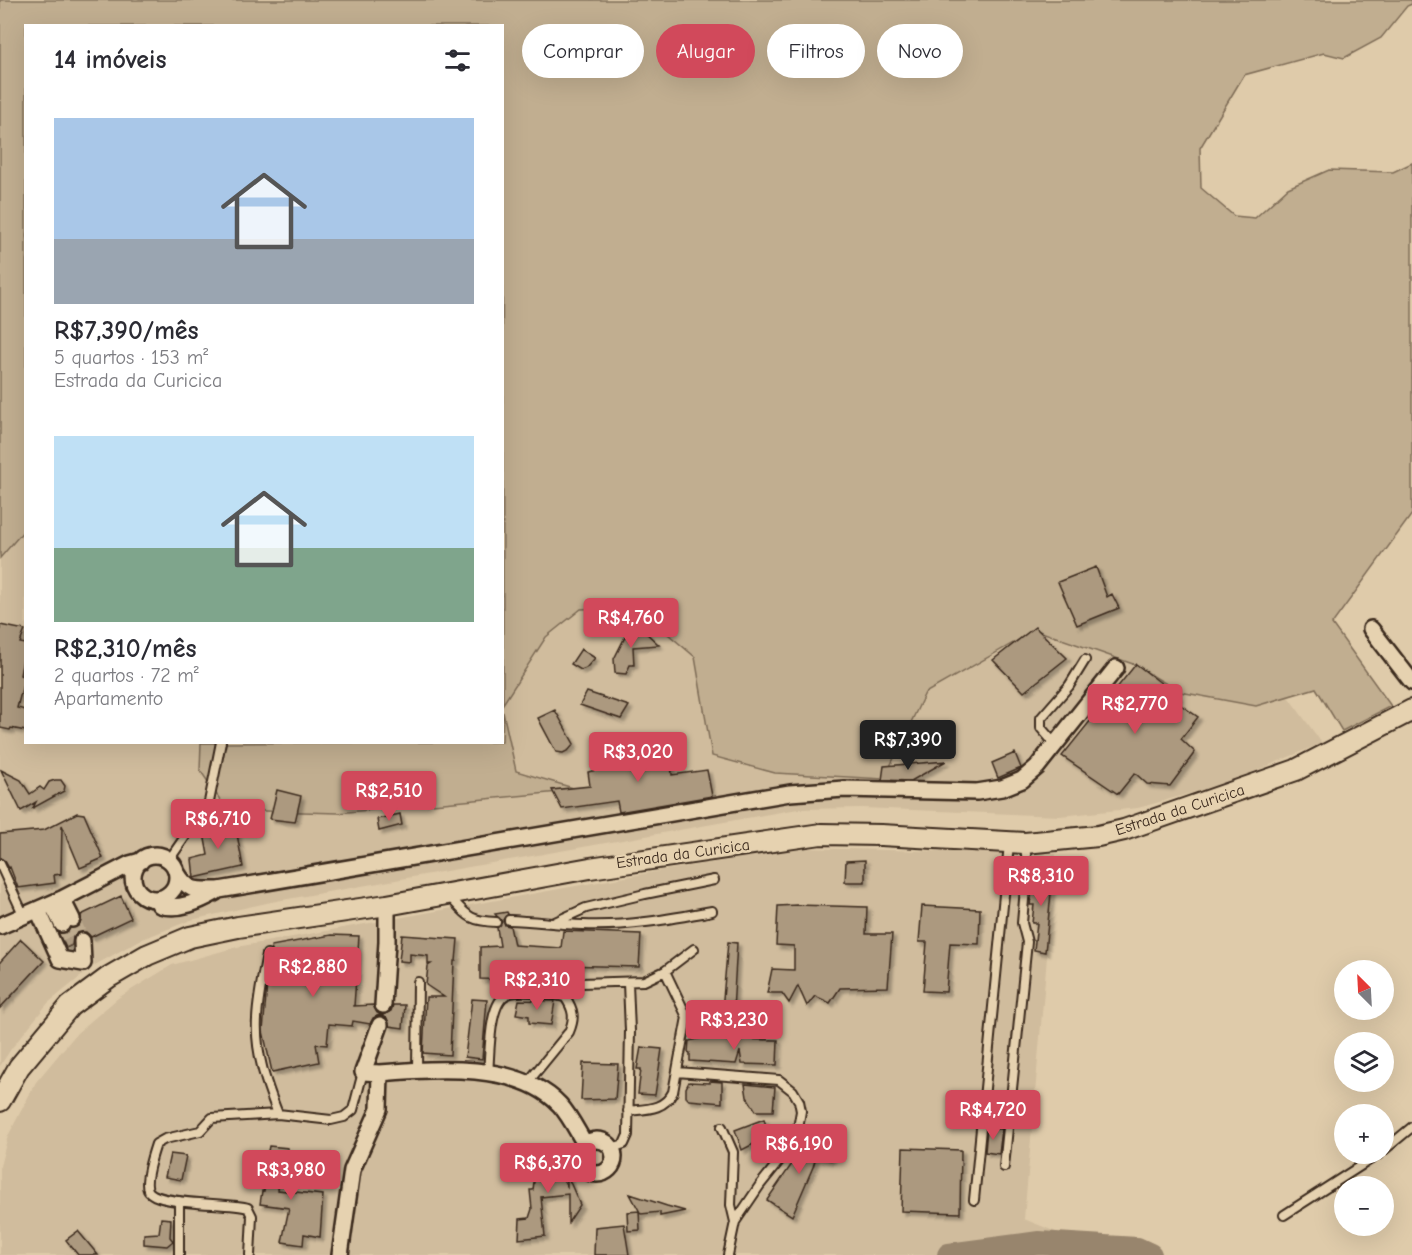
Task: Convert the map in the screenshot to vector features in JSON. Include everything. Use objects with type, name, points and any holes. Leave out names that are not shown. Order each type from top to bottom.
[{"type":"street","points":[[1371,629],[1412,681]]},
{"type":"street","points":[[0,926],[100,881],[122,868],[155,855],[173,867],[189,889],[219,890],[790,793],[844,789],[977,792],[1002,788],[1022,780],[1037,767],[1116,668]]},
{"type":"street","name":"Estrada da Curicica","points":[[0,1101],[19,1067],[70,1006],[109,977],[147,955],[189,938],[238,927],[387,905],[590,868],[821,834],[1017,843],[1098,836],[1116,832],[1296,770],[1412,710]]},
{"type":"street","points":[[136,888],[134,874],[141,861]]},
{"type":"street","points":[[100,881],[126,882],[141,894],[156,899],[163,898],[174,888],[173,867]]},
{"type":"street","points":[[156,899],[160,905],[167,907],[185,905],[219,890]]},
{"type":"street","points":[[383,1005],[387,905]]},
{"type":"street","points":[[44,907],[67,922]]},
{"type":"street","points":[[44,907],[60,959],[83,963]]},
{"type":"street","points":[[77,943],[83,963],[97,987]]},
{"type":"street","points":[[380,1025],[363,1072],[451,1070],[528,1082],[560,1106],[585,1144]]},
{"type":"street","points":[[340,1255],[352,1170],[379,1109],[380,1073]]},
{"type":"street","points":[[594,1140],[604,1141],[612,1148],[614,1157],[612,1167],[604,1173],[594,1175],[585,1171],[579,1162],[579,1152],[585,1144],[594,1140]]},
{"type":"lane","points":[[1056,744],[1041,728],[1041,718],[1069,686],[1085,660]]},
{"type":"lane","points":[[173,867],[209,802],[221,744]]},
{"type":"lane","points":[[1004,1167],[1027,942],[1022,923],[1028,865],[1017,843]]},
{"type":"lane","points":[[974,1200],[1017,843]]},
{"type":"lane","points":[[0,864],[44,907]]},
{"type":"lane","points":[[554,923],[586,908],[714,880]]},
{"type":"lane","points":[[447,894],[468,916],[478,921],[496,922]]},
{"type":"lane","points":[[509,920],[612,925],[679,918],[712,910]]},
{"type":"lane","points":[[565,997],[570,988],[581,983],[644,981],[664,971],[694,949]]},
{"type":"lane","points":[[267,954],[256,1016],[256,1035],[265,1081],[278,1114]]},
{"type":"lane","points":[[628,1111],[653,1108],[669,1100],[674,1092],[687,1017],[664,971]]},
{"type":"lane","points":[[417,1070],[418,982]]},
{"type":"lane","points":[[612,1148],[620,1146],[626,1140],[630,1031],[628,982]]},
{"type":"lane","points":[[488,1074],[493,1016],[501,997],[515,992],[565,997]]},
{"type":"lane","points":[[528,1082],[569,1032],[573,1023],[574,1013],[565,997]]},
{"type":"lane","points":[[250,1255],[252,1216],[248,1208],[179,1201],[155,1196],[148,1190],[147,1181],[156,1144],[165,1139],[200,1131],[212,1118],[278,1114],[331,1120],[344,1117],[353,1110],[363,1072]]},
{"type":"lane","points":[[676,1072],[779,1080],[793,1090],[799,1101],[799,1120],[792,1145],[760,1185],[735,1222],[728,1255]]},
{"type":"lane","points":[[722,1127],[733,1152],[731,1205],[735,1222]]},
{"type":"lane","points":[[1394,1142],[1412,1127]]},
{"type":"lane","points":[[1284,1215],[1363,1164]]},
{"type":"lane","points":[[179,1201],[179,1255]]},
{"type":"shaded area","points":[[0,0],[1412,0],[1412,4],[1407,6],[1381,38],[1344,58],[1324,53],[1244,75],[1200,148],[1201,188],[1234,216],[1255,218],[1288,188],[1329,170],[1393,172],[1412,163],[1412,514],[1332,624],[1391,706],[1342,731],[1316,688],[1256,706],[1180,692],[1133,664],[1036,630],[925,693],[884,779],[775,773],[712,756],[695,657],[636,607],[581,609],[546,637],[504,702],[504,24],[24,24],[24,530],[0,558]]},
{"type":"shaded area","points":[[24,501],[24,744],[504,744],[504,682],[527,632],[604,588],[916,678],[1085,554],[1270,672],[1322,743],[1227,783],[1138,808],[1060,816],[862,808],[798,809],[271,902],[191,920],[140,940],[95,965],[48,1003],[0,1066],[0,511]]},
{"type":"shaded area","points":[[504,717],[516,771],[580,790],[338,813],[227,810],[200,770],[201,744],[504,744]]},
{"type":"shaded area","points":[[803,848],[1056,854],[1024,1219],[1113,1255],[0,1255],[0,1166],[8,1136],[36,1082],[77,1033],[118,998],[172,965],[237,947],[659,871]]},
{"type":"building","points":[[1096,567],[1107,597],[1112,594],[1119,608],[1077,625],[1058,582]]},
{"type":"building","points":[[0,625],[24,630],[20,643],[24,644],[24,654],[20,675],[24,677],[24,681],[17,708],[24,710],[24,731],[0,728]]},
{"type":"building","points":[[631,625],[632,631],[643,630],[659,645],[633,647],[634,665],[630,665],[626,674],[615,673],[614,659]]},
{"type":"building","points":[[1035,627],[1067,658],[1024,692],[993,660]]},
{"type":"building","points":[[581,649],[595,658],[581,670],[571,664]]},
{"type":"building","points":[[1136,664],[1179,697],[1175,701],[1198,717],[1181,739],[1195,752],[1170,786],[1147,784],[1135,773],[1118,794],[1062,756]]},
{"type":"building","points":[[587,692],[629,706],[621,719],[580,705]]},
{"type":"building","points":[[555,710],[574,744],[563,753],[556,752],[538,718]]},
{"type":"building","points":[[670,741],[672,775],[707,770],[712,796],[619,812],[617,801],[562,809],[552,790],[590,786],[588,772],[612,766],[647,746]]},
{"type":"building","points":[[1015,753],[1021,768],[998,778],[992,763]]},
{"type":"building","points":[[946,761],[911,781],[882,780],[884,766]]},
{"type":"building","points":[[1,770],[21,780],[30,794],[40,787],[44,790],[49,782],[55,780],[61,780],[65,786],[64,791],[33,808],[36,802],[21,811]]},
{"type":"building","points":[[277,790],[301,796],[295,822],[270,819]]},
{"type":"building","points":[[77,813],[84,814],[103,858],[80,868],[62,825],[61,874],[54,875],[55,883],[18,888],[10,867],[0,858],[0,834],[44,830]]},
{"type":"building","points":[[209,813],[213,828],[235,823],[243,867],[194,878],[192,859],[208,855],[202,823]]},
{"type":"building","points":[[400,814],[402,825],[379,831],[377,819]]},
{"type":"building","points":[[865,860],[865,882],[845,882],[846,861]]},
{"type":"building","points":[[1035,871],[1053,873],[1045,952],[1034,950],[1037,923],[1032,923],[1034,905],[1030,905]]},
{"type":"building","points":[[121,896],[131,918],[91,937],[86,932],[77,933],[73,937],[72,945],[66,948],[59,933],[66,933],[77,927],[80,924],[81,915]]},
{"type":"building","points":[[778,906],[867,907],[866,934],[892,934],[888,987],[840,988],[830,1003],[815,996],[807,1006],[798,986],[789,1003],[782,993],[767,993],[772,969],[794,970],[794,946],[776,945]]},
{"type":"building","points":[[922,906],[980,909],[979,944],[950,943],[946,992],[923,991],[927,942],[919,942]]},
{"type":"building","points":[[507,912],[503,920],[505,925],[510,926],[514,945],[561,948],[563,931],[641,934],[639,967],[560,965],[559,981],[480,979],[480,947],[500,946],[497,928],[502,922],[495,914]]},
{"type":"building","points":[[331,935],[359,936],[354,1006],[373,1005],[377,1013],[383,1015],[391,1011],[393,1005],[405,1005],[403,1028],[389,1026],[387,1018],[379,1015],[373,1018],[370,1024],[353,1021],[352,1026],[329,1024],[327,1045],[316,1044],[319,1062],[272,1072],[263,1031],[267,984],[273,955],[271,946]]},
{"type":"building","points":[[402,935],[458,939],[456,961],[454,961],[450,1055],[423,1053],[426,997],[444,997],[426,985],[428,966],[431,964],[428,964],[428,956],[410,954],[410,962],[399,961]]},
{"type":"building","points":[[21,939],[44,961],[0,1008],[0,962]]},
{"type":"building","points":[[728,942],[737,943],[733,1011],[722,1010]]},
{"type":"building","points":[[472,999],[487,1000],[482,1059],[465,1057]]},
{"type":"building","points":[[519,1000],[555,1001],[551,1025],[529,1023],[529,1016],[516,1014]]},
{"type":"building","points":[[702,1038],[778,1040],[777,1065],[742,1064],[740,1051],[736,1064],[690,1061],[689,1041]]},
{"type":"building","points":[[641,1047],[662,1049],[655,1095],[638,1094],[641,1069],[637,1069]]},
{"type":"building","points":[[583,1063],[618,1064],[615,1099],[581,1100]]},
{"type":"building","points":[[710,1081],[722,1082],[722,1103],[689,1100],[686,1097],[689,1082],[710,1083]]},
{"type":"building","points":[[745,1084],[775,1087],[773,1111],[756,1111],[747,1097]]},
{"type":"building","points":[[764,1119],[769,1136],[742,1150],[735,1130]]},
{"type":"building","points":[[987,1128],[1002,1129],[999,1154],[985,1152]]},
{"type":"building","points":[[802,1137],[815,1140],[814,1143],[834,1147],[831,1160],[816,1157],[792,1216],[767,1200],[792,1164]]},
{"type":"building","points":[[269,1146],[288,1148],[287,1167],[280,1166],[278,1190],[323,1195],[320,1237],[304,1234],[303,1245],[282,1242],[289,1208],[260,1204],[262,1191],[264,1191]]},
{"type":"building","points":[[903,1148],[961,1150],[960,1213],[901,1211]]},
{"type":"building","points":[[170,1154],[186,1156],[181,1180],[165,1177]]},
{"type":"building","points":[[544,1155],[567,1156],[564,1181],[567,1186],[567,1175],[580,1205],[568,1223],[568,1194],[541,1197],[545,1236],[519,1239],[520,1219],[529,1218],[532,1209],[530,1190],[533,1190],[536,1164],[542,1165]]},
{"type":"building","points":[[630,1194],[685,1211],[660,1216],[660,1212],[641,1214]]},
{"type":"building","points":[[639,1211],[640,1230],[628,1231],[627,1212]]},
{"type":"building","points":[[161,1218],[171,1219],[170,1237],[173,1241],[167,1246],[144,1244],[144,1234],[159,1233]]},
{"type":"building","points":[[624,1224],[629,1255],[594,1255],[595,1227]]},
{"type":"building","points":[[78,1231],[98,1255],[78,1255],[66,1240]]},
{"type":"waterway","points":[[949,1255],[1039,1243],[1137,1249],[1150,1255]]},
{"type":"tunnel","points":[[72,919],[82,941]]},
{"type":"tunnel","points":[[62,924],[72,945]]}]
